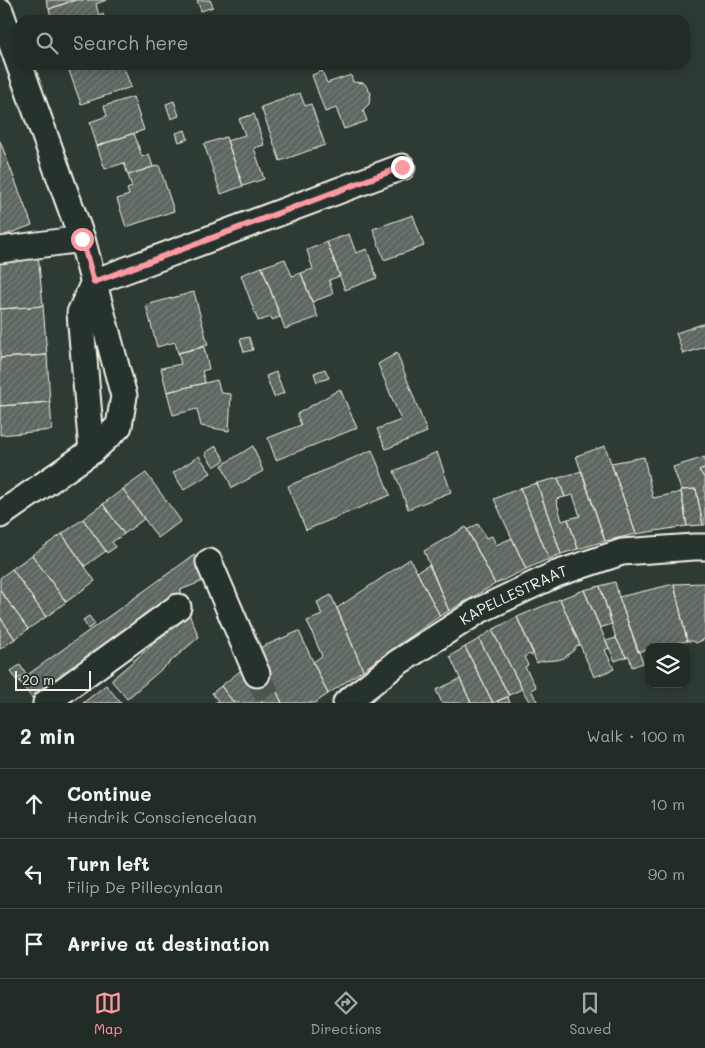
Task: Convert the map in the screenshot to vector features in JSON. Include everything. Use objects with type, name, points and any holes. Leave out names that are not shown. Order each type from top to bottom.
[{"type":"street","points":[[0,11],[15,53]]},
{"type":"street","points":[[0,515],[92,450],[118,426],[124,396],[82,239],[21,70]]},
{"type":"street","points":[[92,450],[80,313],[94,282],[402,167]]},
{"type":"street","points":[[0,250],[82,239]]},
{"type":"street","name":"KAPELLESTRAAT","points":[[346,703],[397,663],[478,611],[556,574],[622,552],[694,546],[705,547]]},
{"type":"street","points":[[209,562],[257,674]]},
{"type":"street","points":[[46,703],[178,607]]},
{"type":"building","points":[[46,0],[75,0],[49,9]]},
{"type":"building","points":[[75,0],[106,0],[96,4],[99,15],[51,15],[49,9]]},
{"type":"building","points":[[197,0],[210,0],[213,7],[201,11]]},
{"type":"building","points":[[69,70],[125,70],[131,87],[81,104]]},
{"type":"building","points":[[322,71],[327,83],[351,75],[353,82],[364,83],[371,93],[369,104],[363,110],[367,121],[344,129],[336,108],[325,112],[312,75]]},
{"type":"building","points":[[300,93],[305,106],[311,104],[325,145],[280,161],[261,107]]},
{"type":"building","points":[[133,97],[144,130],[97,146],[90,122],[107,116],[104,106]]},
{"type":"building","points":[[174,101],[179,116],[171,119],[166,104]]},
{"type":"building","points":[[254,114],[264,145],[254,148],[264,179],[243,186],[227,141],[245,135],[239,119]]},
{"type":"building","points":[[185,130],[188,139],[179,142],[176,133]]},
{"type":"building","points":[[134,133],[142,157],[149,154],[153,167],[128,175],[124,163],[105,169],[97,146]]},
{"type":"building","points":[[226,137],[243,186],[221,194],[204,144]]},
{"type":"building","points":[[0,141],[32,225],[0,237]]},
{"type":"building","points":[[159,165],[174,211],[126,227],[117,199],[129,195],[127,189],[132,187],[128,175]]},
{"type":"building","points":[[413,215],[424,246],[384,260],[373,229]]},
{"type":"building","points":[[349,234],[356,253],[367,249],[377,278],[345,290],[327,242]]},
{"type":"building","points":[[327,242],[340,276],[329,280],[333,294],[312,302],[301,273],[313,269],[307,250]]},
{"type":"building","points":[[38,254],[43,306],[0,309],[0,257]]},
{"type":"building","points":[[285,259],[292,276],[301,273],[318,317],[285,329],[262,267]]},
{"type":"building","points":[[262,267],[280,317],[272,320],[271,317],[258,321],[241,275]]},
{"type":"building","points":[[194,292],[208,345],[178,353],[175,342],[157,347],[146,305]]},
{"type":"building","points":[[43,306],[47,355],[0,358],[0,309]]},
{"type":"building","points":[[705,323],[705,347],[683,354],[676,333]]},
{"type":"building","points":[[249,337],[253,350],[244,352],[240,339]]},
{"type":"building","points":[[204,347],[209,369],[202,371],[205,383],[167,392],[161,368],[181,364],[178,353]]},
{"type":"building","points":[[397,353],[427,432],[386,449],[377,429],[401,420],[378,364]]},
{"type":"building","points":[[47,355],[50,402],[0,406],[0,358]]},
{"type":"building","points":[[325,369],[329,378],[317,382],[314,373]]},
{"type":"building","points":[[276,372],[284,393],[274,397],[266,376]]},
{"type":"building","points":[[217,380],[221,393],[231,394],[229,431],[201,426],[197,409],[173,415],[167,392]]},
{"type":"building","points":[[340,389],[357,428],[276,460],[268,438],[301,425],[297,414]]},
{"type":"building","points":[[50,402],[52,430],[0,435],[0,406]]},
{"type":"building","points":[[216,446],[225,460],[214,467],[205,453]]},
{"type":"building","points":[[253,446],[263,471],[232,488],[222,465]]},
{"type":"building","points":[[605,446],[636,534],[605,541],[576,456]]},
{"type":"building","points":[[372,450],[390,495],[306,530],[288,486]]},
{"type":"building","points":[[437,452],[451,492],[408,509],[394,471]]},
{"type":"building","points":[[199,456],[211,473],[184,490],[173,473]]},
{"type":"building","points":[[644,457],[653,498],[681,492],[687,526],[636,534],[611,463]]},
{"type":"building","points":[[705,457],[705,468],[699,470],[705,479],[705,525],[703,525],[696,489],[681,490],[673,467]]},
{"type":"building","points":[[705,468],[705,479],[699,470]]},
{"type":"building","points":[[582,471],[605,541],[578,549],[568,519],[580,516],[573,495],[565,497],[558,478]]},
{"type":"building","points":[[146,473],[181,521],[158,538],[123,489]]},
{"type":"building","points":[[558,478],[565,497],[556,499],[562,521],[568,519],[578,549],[561,554],[537,483]]},
{"type":"building","points":[[537,483],[561,554],[549,559],[520,488]]},
{"type":"building","points":[[520,488],[549,559],[526,569],[494,499]]},
{"type":"building","points":[[123,489],[144,519],[124,534],[103,504]]},
{"type":"building","points":[[696,489],[703,525],[687,526],[681,490]]},
{"type":"building","points":[[103,504],[124,534],[112,542],[116,547],[107,553],[83,519]]},
{"type":"building","points":[[83,519],[106,551],[85,566],[62,534]]},
{"type":"building","points":[[478,524],[486,538],[492,536],[496,545],[512,538],[526,569],[495,584],[467,530]]},
{"type":"building","points":[[466,527],[495,584],[449,611],[424,551]]},
{"type":"building","points":[[62,534],[95,581],[66,602],[32,555]]},
{"type":"building","points":[[32,555],[66,602],[46,617],[12,569]]},
{"type":"building","points":[[194,555],[206,580],[180,590],[182,593],[32,698],[19,681]]},
{"type":"building","points":[[410,559],[440,616],[363,670],[337,608]]},
{"type":"building","points":[[429,565],[449,611],[440,616],[417,572]]},
{"type":"building","points":[[12,569],[46,617],[28,629],[0,590],[0,578]]},
{"type":"building","points":[[615,582],[643,663],[632,667],[629,656],[626,657],[616,638],[600,586]]},
{"type":"building","points":[[705,583],[705,639],[696,643],[687,641],[674,584]]},
{"type":"building","points":[[674,584],[687,641],[677,643],[645,643],[645,650],[638,652],[619,597]]},
{"type":"building","points":[[600,586],[612,624],[600,628],[584,590]]},
{"type":"building","points":[[0,590],[28,629],[15,639],[0,617]]},
{"type":"building","points":[[584,590],[609,648],[605,650],[614,669],[594,677],[560,599]]},
{"type":"building","points":[[331,595],[363,670],[328,694],[313,662],[322,656],[307,621],[322,615],[317,602]]},
{"type":"building","points":[[560,599],[580,645],[576,646],[564,658],[537,663],[517,617]]},
{"type":"building","points":[[189,614],[199,637],[127,699],[111,680]]},
{"type":"building","points":[[89,616],[95,624],[88,629],[83,620]]},
{"type":"building","points":[[0,617],[15,639],[0,649]]},
{"type":"building","points":[[517,617],[534,654],[524,657],[528,665],[525,667],[536,687],[531,690],[537,701],[534,703],[530,703],[492,630]]},
{"type":"building","points":[[492,630],[522,689],[509,695],[479,639]]},
{"type":"building","points":[[299,631],[328,694],[315,703],[282,703],[257,649]]},
{"type":"building","points":[[616,638],[626,657],[615,661],[606,641]]},
{"type":"building","points":[[479,639],[509,696],[493,703],[465,647]]},
{"type":"building","points":[[465,647],[493,703],[471,703],[450,656]]},
{"type":"building","points":[[20,665],[26,674],[16,680],[11,671]]},
{"type":"building","points":[[244,668],[247,681],[263,703],[234,703],[221,686]]},
{"type":"building","points":[[266,668],[282,703],[263,703],[247,681]]},
{"type":"building","points":[[460,679],[471,703],[442,703],[436,690]]},
{"type":"building","points":[[106,685],[121,703],[83,703]]},
{"type":"building","points":[[221,686],[234,703],[215,703],[218,701],[212,693]]},
{"type":"building","points":[[508,697],[510,703],[498,703],[497,701]]},
{"type":"tunnel","points":[[257,674],[271,703]]},
{"type":"route","points":[[82,239],[94,282],[402,167]]}]
